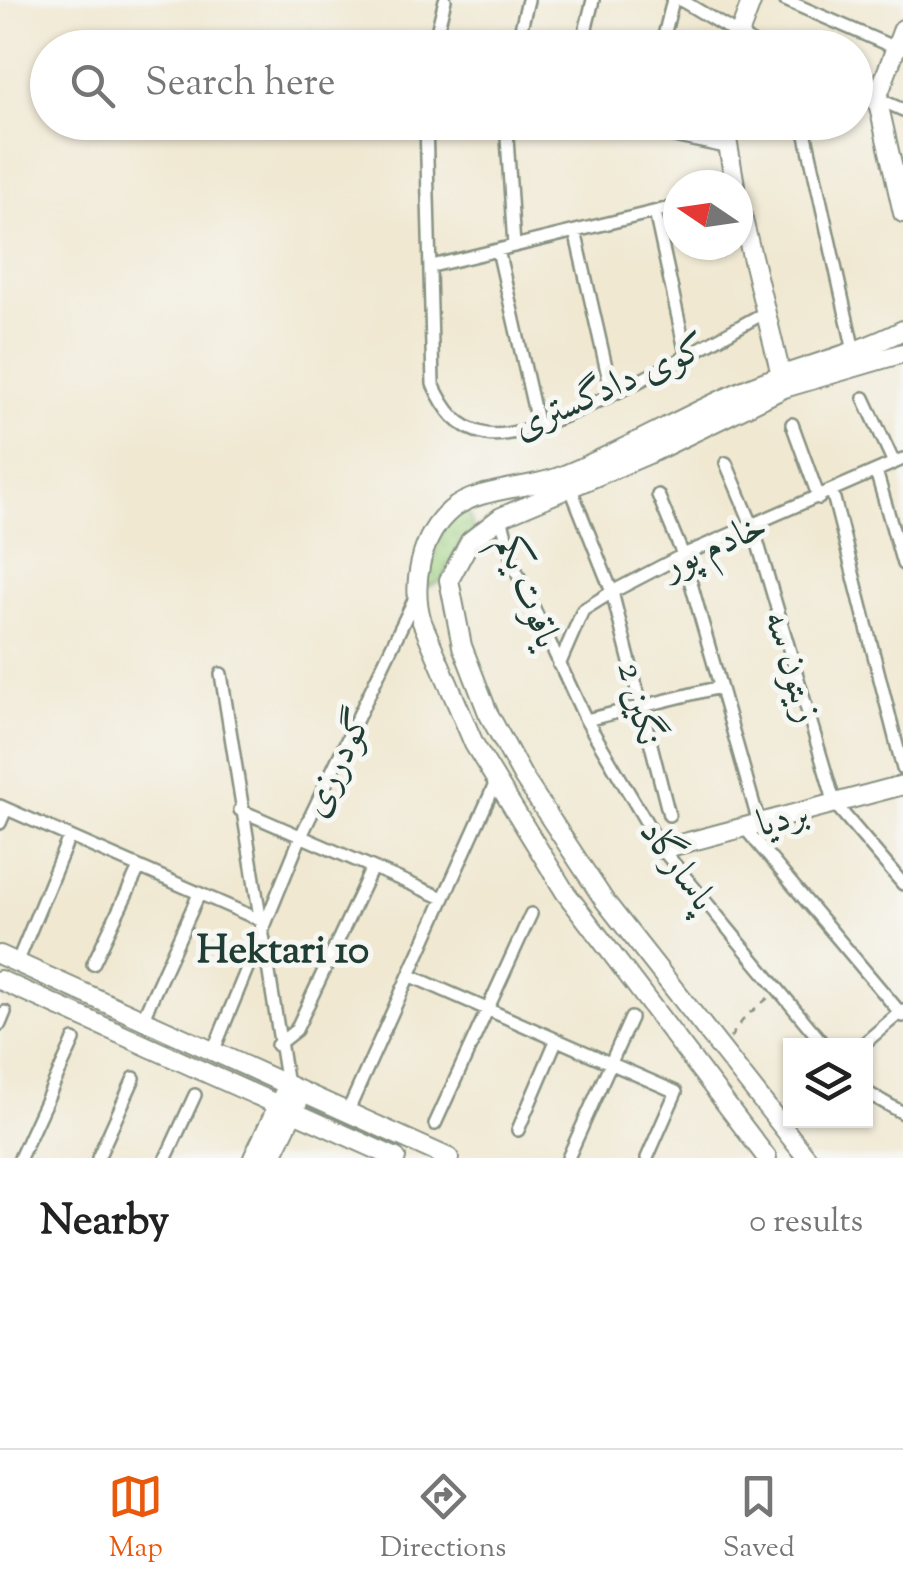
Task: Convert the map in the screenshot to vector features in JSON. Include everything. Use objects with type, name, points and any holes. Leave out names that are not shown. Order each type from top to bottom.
[{"type":"main road","points":[[741,30],[752,0]]},
{"type":"main road","points":[[903,28],[899,50],[877,98],[903,213]]},
{"type":"main road","points":[[725,140],[731,170]]},
{"type":"main road","points":[[753,260],[781,376]]},
{"type":"main road","points":[[767,1158],[581,915],[496,782],[451,693],[415,598],[421,563],[434,532],[453,508],[468,500],[542,484],[781,376],[903,330]]},
{"type":"main road","points":[[806,1158],[604,900],[504,746],[462,646],[449,584],[459,558],[478,534],[501,517],[784,388],[903,353]]},
{"type":"main road","points":[[468,500],[478,534]]},
{"type":"main road","points":[[415,598],[449,584]]},
{"type":"main road","name":"بردیا","points":[[662,849],[903,785]]},
{"type":"main road","points":[[8,959],[449,1158]]},
{"type":"main road","points":[[0,980],[396,1158]]},
{"type":"main road","points":[[254,1158],[275,1148],[295,1089]]},
{"type":"street","points":[[437,30],[445,0]]},
{"type":"street","points":[[520,30],[528,0]]},
{"type":"street","points":[[586,30],[593,0]]},
{"type":"street","points":[[666,30],[673,0]]},
{"type":"street","points":[[681,0],[720,30]]},
{"type":"street","points":[[785,0],[853,30]]},
{"type":"street","points":[[873,39],[899,50]]},
{"type":"street","points":[[873,96],[903,110]]},
{"type":"street","name":"کوی دادگستری","points":[[427,140],[433,384],[446,413],[486,434],[507,436],[538,426],[612,393],[766,312]]},
{"type":"street","points":[[507,140],[514,246]]},
{"type":"street","points":[[698,140],[726,147]]},
{"type":"street","points":[[807,140],[854,351]]},
{"type":"street","points":[[432,266],[663,210]]},
{"type":"street","points":[[655,212],[686,354]]},
{"type":"street","points":[[575,232],[612,393]]},
{"type":"street","points":[[498,250],[538,426]]},
{"type":"street","points":[[864,398],[898,461]]},
{"type":"street","points":[[792,424],[819,498]]},
{"type":"street","name":"خادم پور","points":[[559,665],[583,610],[612,592],[683,555],[753,528],[898,461]]},
{"type":"street","name":"زیتون سه","points":[[726,463],[753,528],[835,804]]},
{"type":"street","points":[[876,472],[903,564]]},
{"type":"street","name":"نگین 2","points":[[571,488],[612,592],[669,814]]},
{"type":"street","points":[[832,491],[903,768]]},
{"type":"street","points":[[658,495],[683,555],[720,687],[752,825],[902,1013],[871,1038]]},
{"type":"street","name":"یاقوت یکم","points":[[501,517],[513,564],[559,665]]},
{"type":"street","name":"گودرزی","points":[[212,1052],[301,836],[415,598]]},
{"type":"street","name":"پاسارگاد","points":[[559,665],[586,720],[662,849],[819,1038]]},
{"type":"street","points":[[220,674],[262,924],[277,1045],[295,1089]]},
{"type":"street","points":[[586,720],[720,687]]},
{"type":"street","points":[[347,1112],[496,782]]},
{"type":"street","points":[[835,804],[903,884]]},
{"type":"street","points":[[0,824],[3,807],[262,924]]},
{"type":"street","points":[[240,810],[444,898]]},
{"type":"street","points":[[8,959],[69,837]]},
{"type":"street","points":[[93,964],[138,868]]},
{"type":"street","points":[[277,1045],[296,1030],[372,868]]},
{"type":"street","points":[[142,1020],[198,894]]},
{"type":"street","points":[[435,1124],[530,914]]},
{"type":"street","points":[[409,975],[676,1092],[647,1158]]},
{"type":"street","points":[[568,1158],[630,1018]]},
{"type":"street","points":[[20,1158],[74,1040]]},
{"type":"street","points":[[518,1130],[556,1041]]},
{"type":"street","points":[[98,1158],[134,1078]]},
{"type":"street","points":[[166,1158],[194,1094]]},
{"type":"street","points":[[873,1096],[903,1112]]},
{"type":"path","points":[[726,1059],[731,1033],[777,990]]},
{"type":"green space","points":[[466,506],[474,531],[460,543],[442,581],[421,589],[445,524]]},
{"type":"district","name":"Hektari 10","points":[[283,948]]}]
